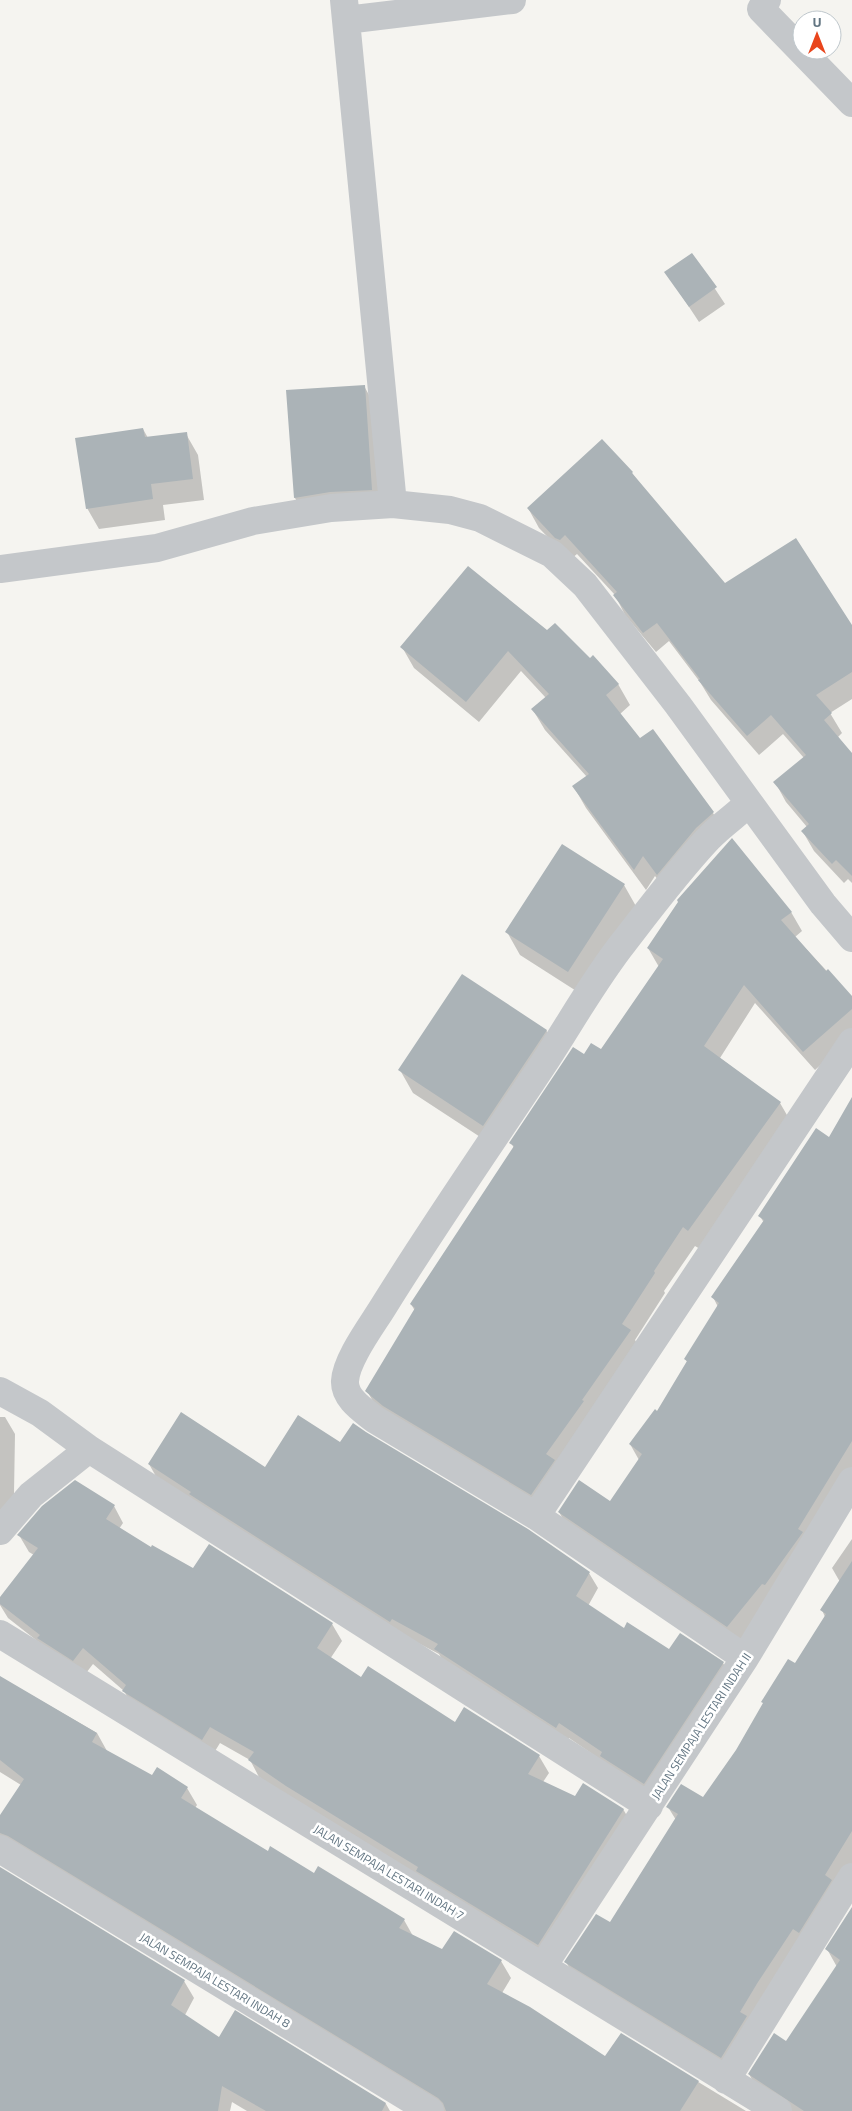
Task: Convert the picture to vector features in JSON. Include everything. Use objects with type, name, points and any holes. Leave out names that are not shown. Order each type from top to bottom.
[{"type":"street","points":[[393,504],[345,10],[512,0]]},
{"type":"street","points":[[767,0],[761,9],[852,103]]},
{"type":"street","points":[[0,570],[157,548],[252,520],[331,508],[393,504],[450,510],[480,518],[552,554],[585,585],[678,705],[748,804],[823,904],[852,938]]},
{"type":"street","points":[[745,1658],[536,1516],[374,1419],[356,1406],[346,1389],[345,1381],[350,1365],[438,1218],[546,1061],[580,1002],[622,944],[669,885],[709,838],[748,804]]},
{"type":"street","points":[[536,1516],[852,1042]]},
{"type":"street","points":[[0,1391],[40,1413],[89,1448],[649,1806]]},
{"type":"street","points":[[0,1531],[31,1494],[89,1448]]},
{"type":"street","name":"JALAN SEMPAJA LESTARI INDAH II","points":[[543,1966],[745,1658],[852,1481]]},
{"type":"street","name":"JALAN SEMPAJA LESTARI INDAH 7","points":[[0,1634],[778,2111]]},
{"type":"street","name":"JALAN SEMPAJA LESTARI INDAH 8","points":[[0,1849],[430,2111]]},
{"type":"street","points":[[726,2080],[852,1877]]},
{"type":"building","points":[[692,253],[717,287],[689,307],[664,272]]},
{"type":"building","points":[[365,385],[372,490],[330,492],[294,498],[286,390]]},
{"type":"building","points":[[143,428],[145,437],[187,432],[193,479],[151,484],[153,499],[86,509],[75,438]]},
{"type":"building","points":[[602,439],[633,472],[725,583],[796,538],[852,625],[852,672],[816,695],[832,713],[824,720],[852,753],[852,876],[836,860],[832,864],[801,831],[809,824],[773,782],[806,755],[771,715],[747,736],[698,680],[700,679],[657,623],[643,633],[613,595],[617,592],[565,535],[560,540],[555,538],[527,508]]},
{"type":"building","points":[[468,566],[547,630],[555,623],[590,658],[593,655],[619,684],[606,695],[640,738],[653,729],[714,812],[696,828],[657,875],[643,856],[634,870],[572,786],[589,774],[531,709],[549,694],[508,651],[466,702],[400,647]]},
{"type":"building","points":[[732,838],[792,912],[781,920],[826,971],[828,969],[852,996],[852,1009],[803,1052],[744,985],[704,1046],[781,1102],[688,1231],[683,1227],[654,1271],[655,1273],[622,1324],[631,1330],[546,1454],[555,1460],[531,1495],[383,1406],[365,1391],[415,1308],[410,1304],[514,1146],[509,1143],[573,1047],[584,1054],[591,1043],[601,1049],[663,959],[647,948],[678,902],[677,900]]},
{"type":"building","points":[[562,844],[625,884],[568,972],[505,932]]},
{"type":"building","points":[[462,974],[547,1030],[483,1126],[398,1070]]},
{"type":"building","points":[[852,1097],[852,1441],[798,1529],[803,1532],[765,1585],[762,1584],[727,1627],[558,1512],[579,1480],[610,1501],[642,1454],[629,1444],[655,1409],[657,1411],[687,1361],[684,1359],[719,1303],[711,1297],[764,1220],[758,1216],[816,1128],[829,1137]]},
{"type":"building","points":[[181,1412],[265,1467],[298,1415],[340,1442],[353,1423],[528,1529],[590,1572],[576,1596],[624,1628],[627,1622],[669,1649],[680,1633],[724,1662],[644,1784],[600,1756],[602,1752],[559,1723],[556,1728],[434,1649],[438,1644],[392,1619],[390,1622],[189,1494],[191,1492],[148,1464]]},
{"type":"building","points":[[75,1480],[115,1505],[106,1519],[151,1547],[152,1545],[193,1568],[209,1544],[333,1623],[317,1648],[361,1677],[368,1666],[455,1722],[464,1707],[540,1755],[528,1774],[575,1796],[583,1783],[624,1809],[538,1945],[416,1871],[418,1867],[286,1786],[248,1760],[254,1752],[210,1727],[202,1740],[122,1691],[126,1685],[83,1648],[73,1661],[37,1638],[40,1635],[0,1604],[0,1597],[38,1548],[17,1535],[42,1506]]},
{"type":"building","points":[[852,1561],[852,1831],[825,1875],[832,1880],[799,1933],[793,1929],[758,1982],[740,2012],[747,2016],[721,2058],[564,1962],[596,1914],[610,1922],[678,1814],[666,1807],[681,1784],[703,1797],[736,1750],[763,1703],[761,1702],[788,1659],[795,1663],[826,1614],[820,1610]]},
{"type":"building","points":[[0,1676],[97,1733],[92,1742],[152,1775],[157,1767],[188,1787],[181,1798],[268,1851],[270,1846],[314,1873],[318,1866],[405,1919],[399,1928],[442,1949],[454,1931],[502,1960],[487,1984],[530,2007],[605,2056],[621,2033],[699,2081],[680,2111],[446,2111],[443,2103],[438,2098],[8,1836],[0,1833],[0,1815],[24,1779],[0,1760]]},
{"type":"building","points":[[0,1867],[185,1980],[171,2005],[219,2037],[235,2010],[386,2103],[382,2111],[266,2111],[222,2086],[218,2111],[0,2111]]},
{"type":"building","points":[[852,1907],[852,2111],[804,2111],[748,2074],[774,2033],[786,2041],[840,1960],[825,1949]]}]
